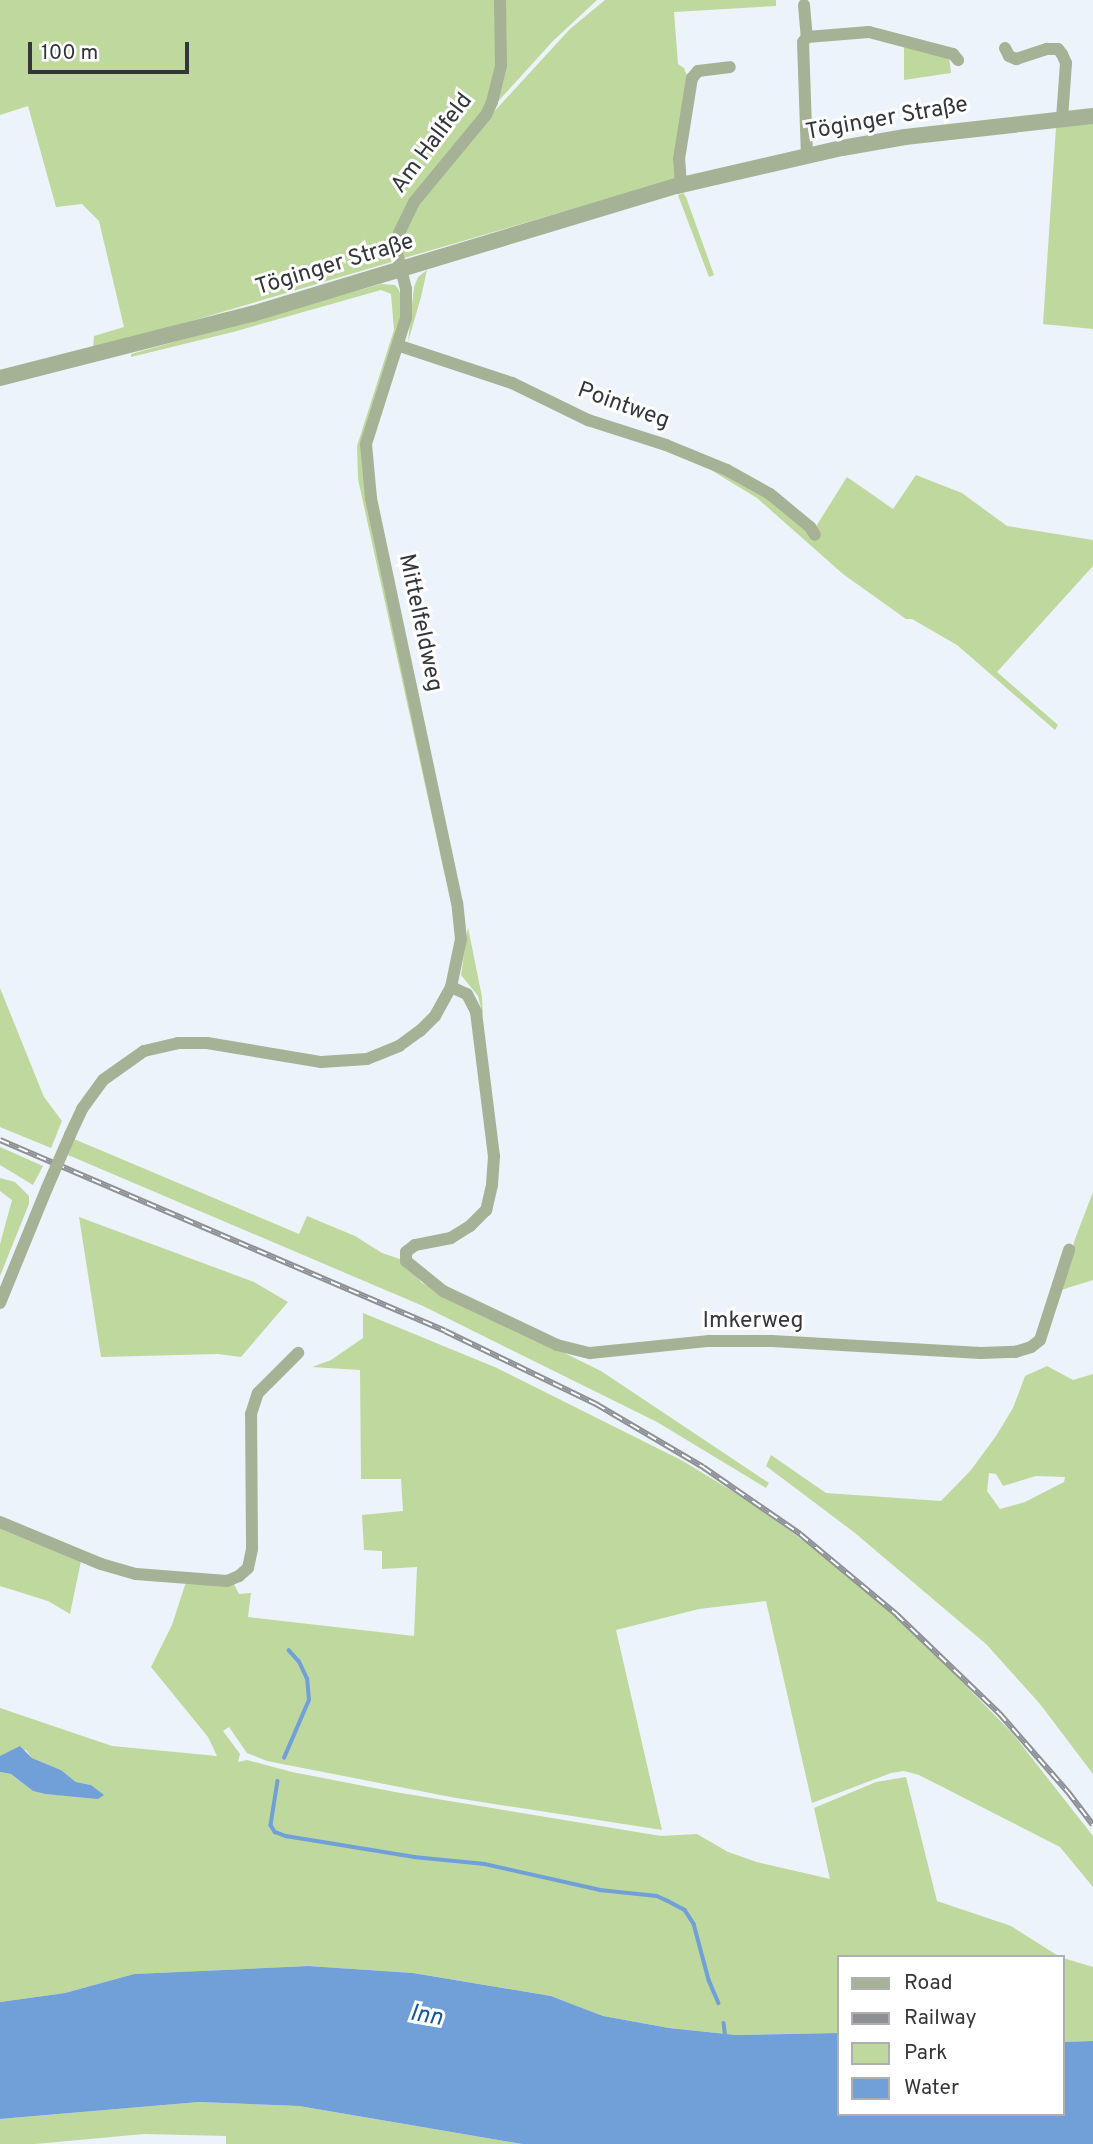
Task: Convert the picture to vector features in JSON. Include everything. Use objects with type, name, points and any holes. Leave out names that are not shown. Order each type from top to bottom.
[{"type":"street","name":"Am Hallfeld","points":[[401,271],[397,248],[402,222],[414,202],[486,115],[492,102],[501,65],[500,0]]},
{"type":"street","points":[[804,5],[807,37],[803,42],[807,156]]},
{"type":"street","points":[[807,37],[869,32],[953,54],[958,60]]},
{"type":"street","points":[[1005,48],[1009,56],[1016,59],[1047,49],[1058,49],[1066,63],[1062,119]]},
{"type":"street","points":[[681,185],[679,159],[692,78],[698,71],[730,67]]},
{"type":"street","name":"Töginger Straße","points":[[0,378],[215,324],[401,271],[544,224],[681,185],[807,156],[948,131],[1093,116]]},
{"type":"street","name":"Mittelfeldweg","points":[[0,1303],[69,1135],[82,1109],[114,1070],[144,1051],[160,1046],[207,1043],[321,1062],[378,1056],[420,1031],[435,1016],[451,987],[461,939],[457,903],[366,465],[368,435],[400,346],[407,306],[401,271]]},
{"type":"street","name":"Pointweg","points":[[400,346],[512,383],[588,420],[666,445],[727,470],[771,494],[810,527],[815,535]]},
{"type":"street","name":"Imkerweg","points":[[451,987],[467,994],[477,1012],[494,1156],[492,1185],[486,1210],[462,1233],[415,1245],[404,1255],[405,1261],[443,1291],[557,1345],[590,1353],[709,1341],[772,1341],[981,1353],[1015,1352],[1031,1347],[1040,1340],[1069,1250]]},
{"type":"street","points":[[0,1522],[101,1564],[136,1574],[227,1581],[239,1576],[248,1568],[252,1549],[251,1414],[258,1393],[298,1353]]},
{"type":"green space","points":[[0,0],[497,0],[498,65],[486,107],[416,193],[395,261],[93,350],[94,336],[124,327],[99,221],[82,204],[56,207],[28,106],[0,115]]},
{"type":"green space","points":[[502,0],[597,0],[553,41],[494,106]]},
{"type":"green space","points":[[605,0],[776,0],[776,6],[674,12],[678,64],[684,68],[688,78],[675,179],[401,259],[406,218],[480,127],[570,29]]},
{"type":"green space","points":[[904,43],[949,56],[951,73],[904,80]]},
{"type":"green space","points":[[1093,123],[1093,329],[1043,324],[1056,127]]},
{"type":"green space","points":[[683,193],[714,275],[709,277],[678,195]]},
{"type":"green space","points":[[427,270],[408,342],[414,287],[418,277]]},
{"type":"green space","points":[[381,284],[395,285],[403,305],[395,342],[363,438],[448,876],[445,876],[358,479],[357,446],[394,330],[391,294],[381,290],[233,332],[131,357],[131,354]]},
{"type":"green space","points":[[665,451],[729,475],[815,528],[847,477],[893,509],[916,475],[962,493],[1007,526],[1093,540],[1093,566],[997,672],[1058,725],[1055,730],[957,645],[912,619],[906,619],[843,574],[757,498],[711,470]]},
{"type":"green space","points":[[468,927],[482,997],[483,1016],[478,996],[461,975]]},
{"type":"green space","points":[[0,988],[44,1097],[62,1121],[51,1148],[0,1127]]},
{"type":"green space","points":[[74,1139],[299,1234],[307,1216],[355,1236],[382,1253],[400,1259],[422,1283],[601,1371],[769,1483],[766,1488],[657,1422],[423,1306],[68,1155]]},
{"type":"green space","points":[[0,1147],[43,1166],[33,1185],[0,1165]]},
{"type":"green space","points":[[0,1178],[15,1182],[29,1196],[29,1204],[0,1276],[0,1244],[12,1200],[0,1191]]},
{"type":"green space","points":[[1093,1192],[1093,1280],[1061,1290],[1075,1239]]},
{"type":"green space","points":[[79,1217],[254,1282],[288,1302],[241,1357],[218,1354],[101,1357]]},
{"type":"green space","points":[[363,1313],[497,1368],[683,1461],[750,1502],[830,1560],[904,1622],[1013,1734],[1093,1836],[1093,1887],[1060,1847],[919,1775],[904,1771],[891,1773],[812,1803],[766,1601],[699,1609],[616,1630],[662,1830],[456,1798],[267,1761],[247,1753],[229,1727],[223,1731],[240,1754],[238,1762],[247,1760],[292,1772],[395,1792],[661,1836],[697,1834],[728,1852],[757,1862],[830,1879],[814,1808],[876,1782],[906,1777],[937,1901],[1011,1926],[1057,1955],[838,1955],[838,2033],[736,2035],[669,2028],[603,2016],[551,1996],[413,1973],[308,1966],[134,1974],[65,1993],[0,2002],[0,1772],[11,1774],[33,1791],[98,1798],[91,1785],[76,1782],[61,1770],[32,1758],[26,1750],[0,1756],[0,1708],[112,1746],[217,1756],[208,1737],[151,1667],[172,1625],[186,1582],[234,1584],[239,1594],[251,1593],[248,1617],[414,1636],[417,1567],[382,1569],[382,1551],[364,1550],[362,1515],[403,1511],[401,1479],[361,1479],[360,1370],[312,1367],[331,1360],[363,1338]]},
{"type":"green space","points":[[1047,1366],[1073,1380],[1093,1374],[1093,1774],[1040,1704],[986,1644],[855,1533],[766,1466],[771,1455],[826,1493],[941,1501],[971,1470],[996,1436],[1013,1408],[1025,1376]],"holes":[[[989,1473],[996,1474],[1003,1486],[1036,1476],[1065,1477],[1064,1482],[1025,1502],[1000,1509],[987,1491]]]},
{"type":"green space","points":[[0,1524],[81,1561],[70,1614],[48,1601],[0,1586]]},
{"type":"green space","points":[[1065,1959],[1093,1967],[1093,2041],[1065,2042]]},
{"type":"green space","points":[[199,2102],[299,2106],[522,2144],[226,2144],[226,2136],[144,2134],[35,2144],[0,2144],[0,2119]]},
{"type":"water","points":[[20,1746],[32,1758],[61,1770],[76,1782],[91,1785],[104,1795],[98,1799],[45,1794],[33,1791],[11,1774],[0,1772],[0,1756]]},
{"type":"water","name":"Inn","points":[[308,1966],[413,1973],[551,1996],[603,2016],[669,2028],[736,2035],[838,2033],[838,2116],[1065,2116],[1065,2042],[1093,2041],[1093,2144],[522,2144],[299,2106],[199,2102],[0,2119],[0,2002],[65,1993],[134,1974]]},
{"type":"waterway","points":[[284,1758],[309,1700],[307,1679],[299,1662],[289,1651]]},
{"type":"waterway","points":[[278,1781],[271,1825],[275,1832],[286,1836],[414,1857],[485,1864],[600,1890],[657,1896],[668,1901],[685,1910],[694,1924],[709,1980],[719,2003]]},
{"type":"waterway","points":[[724,2023],[726,2039]]},
{"type":"railway","points":[[0,1140],[445,1331],[596,1404],[703,1467],[800,1534],[896,1614],[999,1713],[1093,1825]]}]
